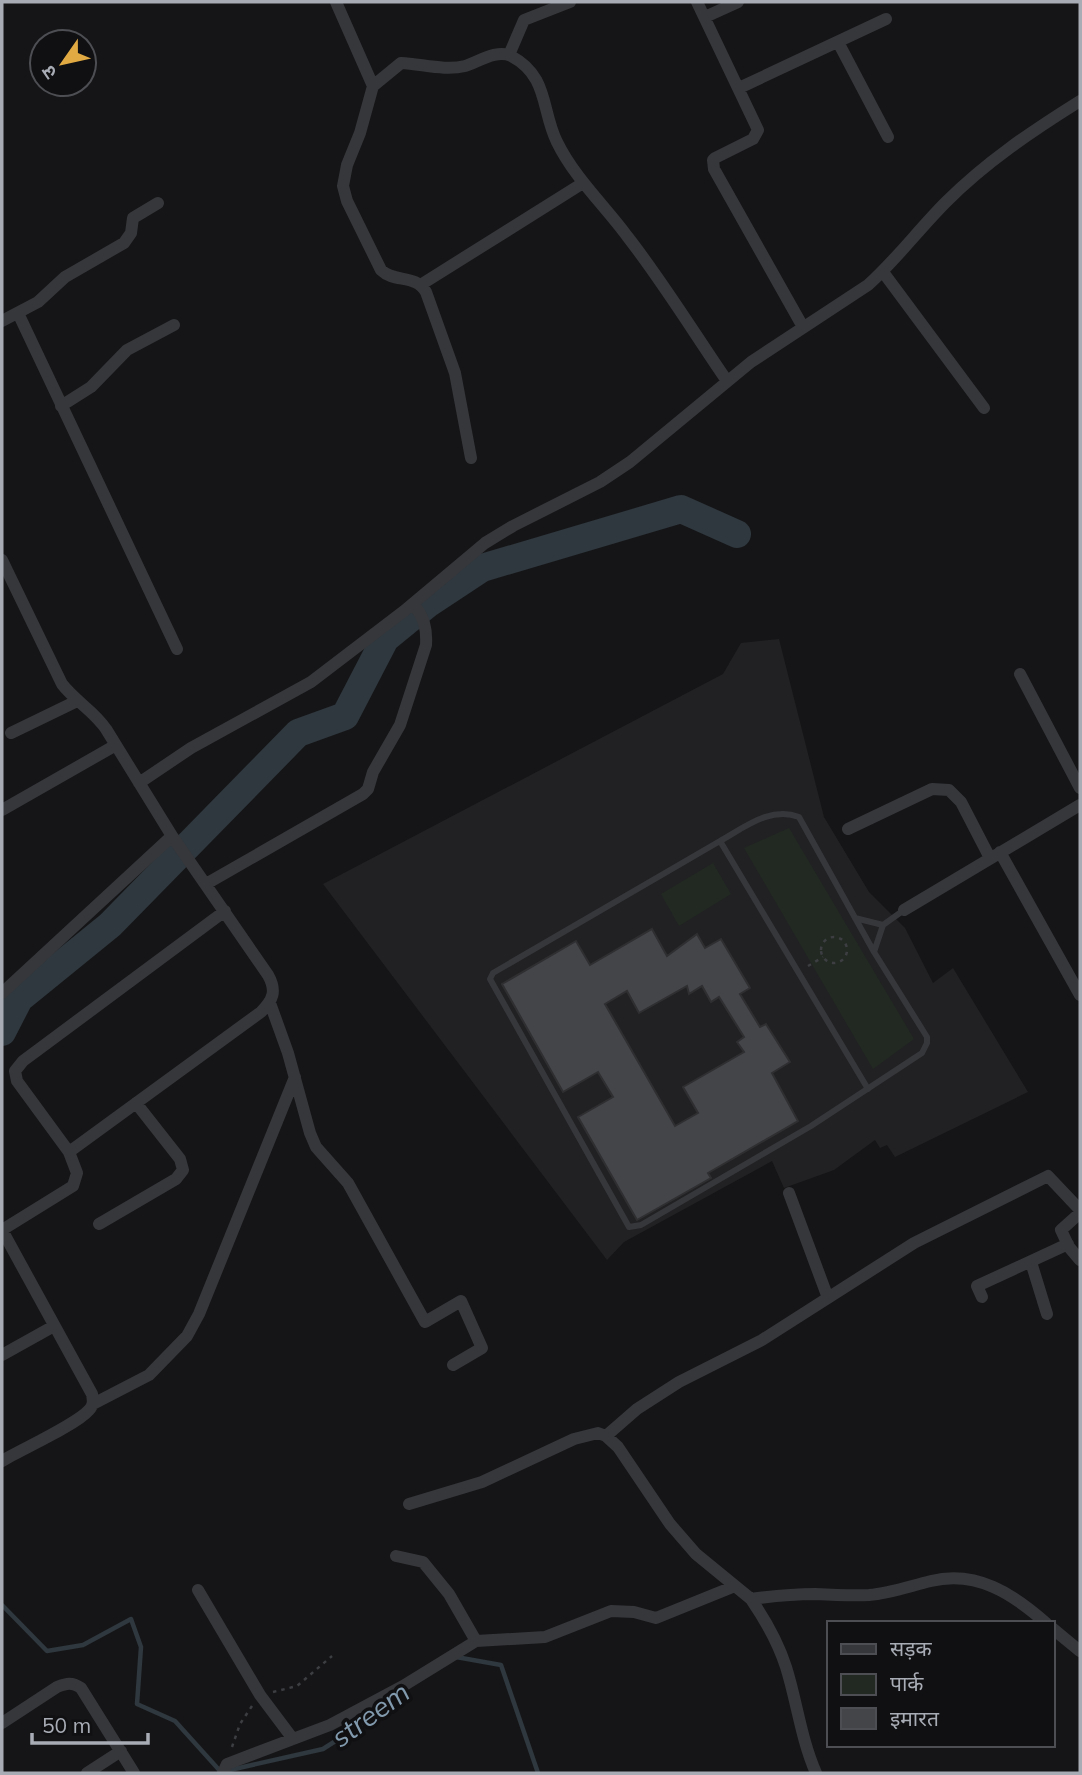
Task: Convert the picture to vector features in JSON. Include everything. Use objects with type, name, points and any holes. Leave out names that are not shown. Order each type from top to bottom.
[{"type":"street","points":[[336,2],[373,86]]},
{"type":"street","points":[[509,55],[524,20],[570,2]]},
{"type":"street","points":[[697,2],[757,126],[758,134],[719,155],[713,160],[713,165],[803,327]]},
{"type":"street","points":[[705,17],[738,2]]},
{"type":"street","points":[[739,88],[886,19]]},
{"type":"street","points":[[838,42],[888,138]]},
{"type":"street","points":[[471,458],[455,373],[422,284],[413,280],[388,277],[381,270],[343,186],[347,165],[360,134],[373,86],[401,63],[442,68],[462,66],[495,55],[509,55],[540,84],[549,123],[557,143],[583,183],[628,236],[727,381]]},
{"type":"street","points":[[139,783],[191,748],[311,682],[417,610],[485,542],[571,499],[630,462],[727,381],[868,285],[883,272],[916,232],[992,161],[1080,101]]},
{"type":"street","points":[[422,284],[583,183]]},
{"type":"street","points":[[2,321],[37,302],[65,277],[124,243],[131,233],[133,218],[159,203]]},
{"type":"street","points":[[883,272],[984,408]]},
{"type":"street","points":[[18,313],[177,649]]},
{"type":"street","points":[[61,405],[91,387],[127,350],[174,325]]},
{"type":"street","points":[[2,560],[62,684],[100,720],[174,839],[273,985],[270,1003],[261,1012],[69,1152]]},
{"type":"street","points":[[205,884],[368,789],[373,772],[400,725],[426,645],[427,632],[417,610]]},
{"type":"street","points":[[1020,674],[1080,788]]},
{"type":"street","points":[[11,733],[77,701]]},
{"type":"street","points":[[2,810],[116,745]]},
{"type":"street","points":[[848,829],[932,789],[949,790],[961,802],[995,855],[1080,995]]},
{"type":"street","points":[[904,909],[1080,805]]},
{"type":"street","points":[[2,993],[174,839]]},
{"type":"street","points":[[93,1404],[92,1394],[3,1236],[73,1186],[77,1173],[69,1152],[17,1081],[15,1071],[23,1061],[225,911]]},
{"type":"street","points":[[270,1003],[316,1147],[348,1183],[425,1322],[461,1301],[482,1348],[453,1365]]},
{"type":"street","points":[[2,1461],[76,1419],[93,1404],[149,1375],[187,1336],[199,1314],[295,1076]]},
{"type":"street","points":[[99,1224],[176,1179],[183,1170],[180,1159],[136,1103]]},
{"type":"street","points":[[606,1436],[637,1409],[679,1382],[762,1340],[914,1243],[1048,1177],[1080,1212],[1061,1230],[1080,1260]]},
{"type":"street","points":[[789,1193],[828,1298]]},
{"type":"street","points":[[982,1297],[977,1286],[1068,1244]]},
{"type":"street","points":[[1031,1262],[1047,1314]]},
{"type":"street","points":[[2,1355],[54,1326]]},
{"type":"street","points":[[410,1504],[482,1482],[574,1439],[598,1433],[606,1436],[618,1447],[678,1533],[696,1554],[751,1599],[776,1640],[786,1668],[808,1756],[816,1773]]},
{"type":"street","points":[[396,1556],[424,1562],[449,1594],[476,1641]]},
{"type":"street","points":[[751,1599],[781,1595],[866,1595],[905,1590],[949,1578],[965,1578],[986,1583],[1008,1594],[1043,1621]]},
{"type":"street","points":[[225,1769],[330,1725],[403,1686],[476,1641],[545,1637],[611,1611],[634,1612],[656,1618],[735,1586]]},
{"type":"street","points":[[198,1590],[260,1695],[293,1739]]},
{"type":"street","points":[[1054,1630],[1080,1651]]},
{"type":"street","points":[[2,1723],[57,1687],[74,1683],[81,1688],[134,1773]]},
{"type":"street","points":[[87,1773],[121,1751]]},
{"type":"lane","points":[[787,812],[799,817],[874,952],[927,1037],[927,1043],[915,1059],[811,1126],[641,1225],[629,1227],[490,979],[493,973],[720,841],[763,817],[787,812]]},
{"type":"lane","points":[[720,841],[868,1089]]},
{"type":"lane","points":[[874,952],[883,925],[904,909]]},
{"type":"lane","points":[[855,918],[883,925]]},
{"type":"path","points":[[838,938],[845,943],[846,955],[841,961],[830,962],[823,957],[822,948],[826,941],[838,938]]},
{"type":"path","points":[[798,972],[823,957]]},
{"type":"shaded area","points":[[779,639],[824,817],[869,892],[905,928],[933,983],[953,968],[1028,1092],[895,1157],[887,1145],[880,1148],[875,1140],[834,1170],[784,1188],[772,1161],[624,1242],[607,1260],[323,884],[723,674],[741,643]]},
{"type":"green space","points":[[789,828],[914,1039],[873,1069],[744,848]]},
{"type":"green space","points":[[713,863],[731,894],[679,926],[661,894]]},
{"type":"building","points":[[652,929],[667,956],[697,934],[705,948],[721,939],[750,988],[740,994],[760,1027],[766,1024],[790,1062],[772,1073],[798,1121],[708,1173],[711,1178],[637,1220],[578,1117],[613,1097],[598,1072],[563,1092],[502,984],[576,941],[590,965]],"holes":[[[687,986],[689,994],[702,986],[711,1002],[719,997],[744,1037],[737,1042],[744,1052],[683,1087],[698,1113],[675,1126],[605,1004],[627,991],[639,1013]]]},
{"type":"waterway","points":[[2,1032],[19,999],[110,925],[298,733],[345,716],[385,639],[429,603],[482,568],[681,509],[737,534]]},
{"type":"waterway","name":"streem","points":[[2,1605],[47,1651],[83,1645],[131,1619],[141,1647],[137,1704],[175,1721],[221,1772],[323,1749],[373,1717],[396,1695]]},
{"type":"waterway","name":"streem","points":[[456,1657],[501,1665],[538,1773]]}]
